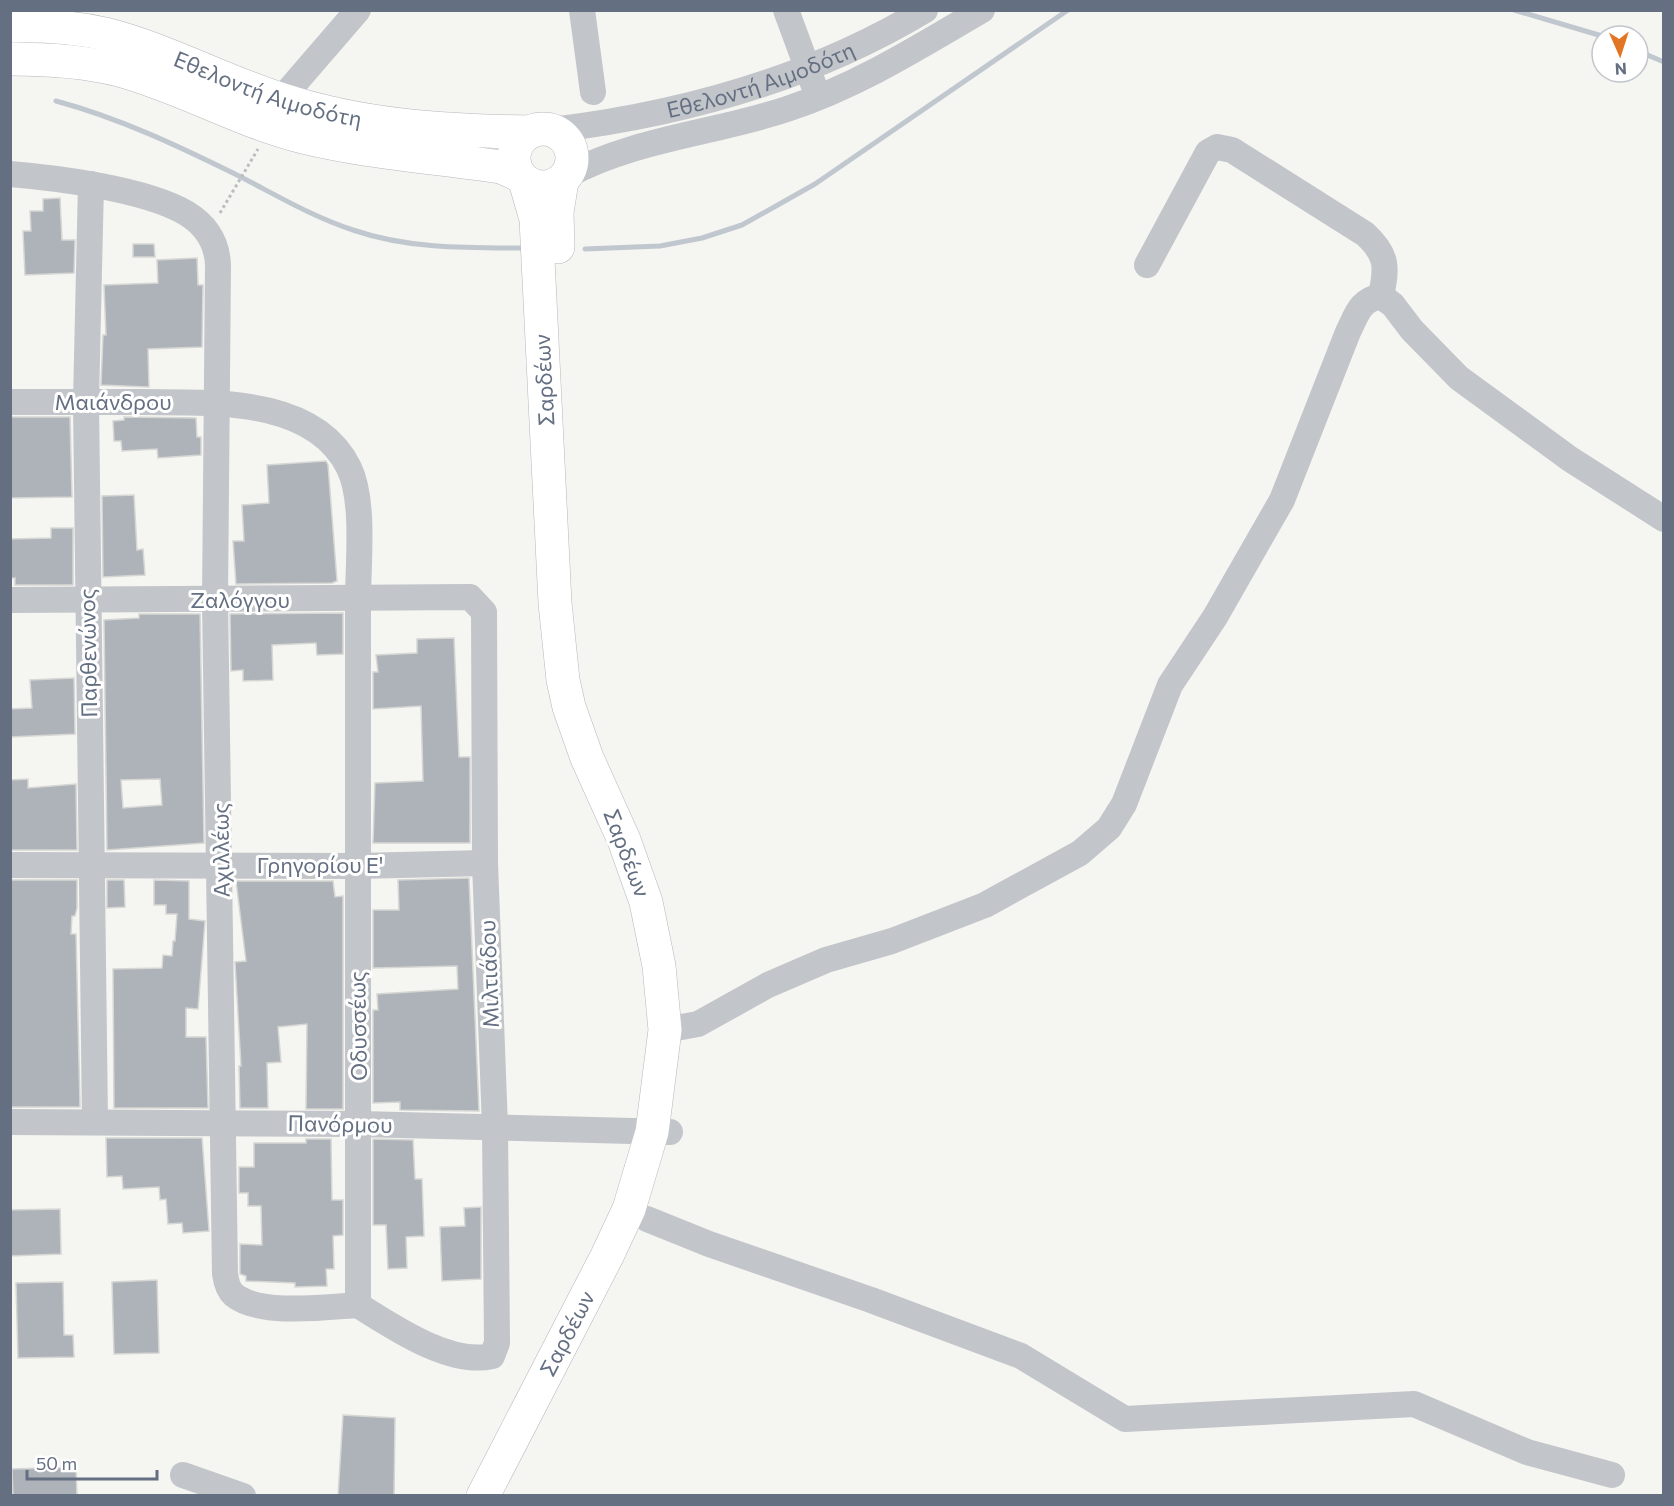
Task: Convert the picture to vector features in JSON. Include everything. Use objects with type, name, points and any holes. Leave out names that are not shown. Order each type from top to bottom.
[{"type":"main road","name":"Εθελοντή Αιμοδότη","points":[[10,26],[69,28],[106,35],[270,117],[338,145],[501,167],[522,178]]},
{"type":"main road","name":"Εθελοντή Αιμοδότη","points":[[10,59],[74,61],[118,70],[270,117],[329,113],[397,127],[542,131]]},
{"type":"main road","points":[[542,131],[562,135],[570,144],[573,155],[572,166],[564,178],[543,187],[522,178],[514,156],[522,138],[542,131]]},
{"type":"main road","name":"Σαρδέων","points":[[522,178],[534,206],[536,219],[555,603],[563,680],[569,707],[586,758],[624,840],[646,902],[674,1029]]},
{"type":"main road","name":"Σαρδέων","points":[[505,1496],[627,1263],[647,1219],[674,1029],[678,963],[654,866],[642,833],[600,743],[582,676],[574,601],[557,238],[557,202],[564,178]]},
{"type":"main road","name":"Σαρδέων","points":[[483,1496],[612,1245],[661,1132]]},
{"type":"street","points":[[270,117],[358,10]]},
{"type":"street","points":[[582,10],[593,92]]},
{"type":"street","points":[[786,10],[818,98]]},
{"type":"street","name":"Εθελοντή Αιμοδότη","points":[[542,131],[596,125],[694,105],[808,70],[867,44],[926,10]]},
{"type":"street","points":[[564,178],[604,159],[750,120],[818,98],[902,57],[982,10]]},
{"type":"street","points":[[1147,265],[1208,152],[1217,147],[1232,150],[1365,234],[1381,248],[1386,274],[1381,296]]},
{"type":"street","points":[[10,174],[91,184],[173,207],[186,213],[208,232]]},
{"type":"street","name":"Παρθενώνος","points":[[91,184],[86,401],[95,1122]]},
{"type":"street","name":"Αχιλλέως","points":[[208,232],[218,256],[215,600],[221,865],[225,1274],[227,1284],[234,1295],[267,1306],[358,1305]]},
{"type":"street","points":[[674,1029],[698,1024],[768,985],[826,960],[892,941],[985,905],[1080,853],[1109,828],[1132,785],[1170,685],[1215,617],[1282,500],[1360,307],[1367,299],[1381,296],[1393,305],[1412,330],[1459,378],[1570,459],[1664,519]]},
{"type":"street","name":"Μαιάνδρου","points":[[10,402],[216,403],[257,407],[284,415],[319,433],[342,456],[350,470],[356,502],[358,600]]},
{"type":"street","name":"Ζαλόγγου","points":[[10,600],[358,600],[470,597]]},
{"type":"street","name":"Μιλτιάδου","points":[[358,1305],[451,1355],[478,1359],[492,1356],[497,1343],[495,1127],[485,862],[484,612],[470,597]]},
{"type":"street","name":"Οδυσσέως","points":[[358,600],[357,866],[360,1124],[358,1305]]},
{"type":"street","name":"Γρηγορίου Ε'","points":[[10,865],[357,866],[485,862]]},
{"type":"street","name":"Πανόρμου","points":[[10,1122],[360,1124],[661,1132]]},
{"type":"street","points":[[647,1219],[709,1244],[871,1300],[1021,1356],[1125,1419],[1414,1404],[1527,1452],[1612,1475]]},
{"type":"street","points":[[183,1475],[243,1496]]},
{"type":"path","points":[[208,232],[270,117]]},
{"type":"building","points":[[60,198],[62,240],[75,240],[74,273],[25,275],[23,231],[31,231],[30,211],[43,211],[43,199]]},
{"type":"building","points":[[133,244],[154,244],[155,257],[133,257]]},
{"type":"building","points":[[197,258],[198,285],[203,285],[202,347],[148,349],[149,387],[101,385],[103,335],[106,335],[104,285],[158,283],[157,260]]},
{"type":"building","points":[[10,417],[70,417],[72,497],[10,498]]},
{"type":"building","points":[[124,417],[196,418],[197,437],[201,437],[201,455],[158,458],[157,449],[122,451],[121,441],[114,441],[113,421],[124,420]]},
{"type":"building","points":[[326,461],[337,581],[332,583],[236,584],[233,541],[244,541],[242,505],[269,503],[267,465]]},
{"type":"building","points":[[134,495],[137,550],[143,549],[145,575],[103,577],[102,496]]},
{"type":"building","points":[[51,528],[73,528],[73,585],[15,585],[15,578],[10,578],[10,539],[51,538]]},
{"type":"building","points":[[343,613],[343,654],[317,655],[316,643],[272,645],[273,680],[243,681],[243,670],[231,671],[230,614]]},
{"type":"building","points":[[139,614],[200,614],[204,843],[107,850],[104,620],[139,618]],"holes":[[[160,779],[162,805],[123,808],[121,780]]]},
{"type":"building","points":[[454,638],[459,757],[470,757],[470,843],[373,843],[375,783],[423,781],[421,706],[373,709],[373,672],[378,672],[376,655],[417,653],[417,639]]},
{"type":"building","points":[[74,678],[75,734],[10,737],[10,709],[32,708],[30,680]]},
{"type":"building","points":[[28,779],[28,788],[76,784],[77,850],[10,850],[10,780]]},
{"type":"building","points":[[469,878],[479,1111],[400,1110],[400,1102],[373,1103],[373,1010],[378,1010],[377,994],[458,989],[457,966],[373,968],[373,910],[399,910],[398,880]]},
{"type":"building","points":[[10,880],[77,880],[77,908],[75,916],[72,916],[71,934],[76,934],[80,1107],[10,1107]]},
{"type":"building","points":[[107,880],[124,880],[125,907],[107,908]]},
{"type":"building","points":[[154,880],[189,881],[189,919],[205,921],[198,1009],[186,1008],[186,1037],[206,1037],[208,1108],[114,1108],[113,969],[162,968],[163,955],[172,956],[173,941],[175,941],[177,914],[166,914],[166,905],[154,905]]},
{"type":"building","points":[[236,881],[333,881],[335,897],[343,896],[343,1109],[306,1109],[307,1024],[278,1027],[281,1062],[267,1063],[268,1108],[240,1108],[239,1066],[241,1066],[235,962],[246,961]]},
{"type":"building","points":[[106,1138],[202,1138],[209,1231],[183,1233],[182,1223],[168,1224],[166,1199],[160,1200],[159,1187],[123,1189],[122,1176],[107,1177]]},
{"type":"building","points":[[306,1139],[331,1139],[332,1200],[343,1200],[343,1235],[333,1236],[334,1269],[326,1269],[327,1286],[295,1287],[295,1283],[246,1281],[246,1276],[240,1274],[240,1244],[262,1245],[261,1206],[248,1206],[248,1193],[239,1193],[239,1167],[254,1167],[254,1143],[306,1143]]},
{"type":"building","points":[[373,1139],[413,1140],[415,1179],[422,1179],[424,1236],[406,1237],[407,1268],[388,1269],[386,1225],[373,1225]]},
{"type":"building","points":[[481,1207],[481,1279],[442,1281],[440,1227],[465,1226],[464,1208]]},
{"type":"building","points":[[60,1209],[61,1254],[10,1256],[10,1210]]},
{"type":"building","points":[[157,1280],[159,1353],[114,1354],[112,1282]]},
{"type":"building","points":[[63,1282],[64,1335],[73,1335],[74,1357],[18,1358],[16,1283]]},
{"type":"building","points":[[343,1415],[395,1418],[394,1496],[338,1496]]},
{"type":"building","points":[[76,1467],[77,1496],[13,1496],[12,1469]]},
{"type":"waterway","points":[[585,249],[660,246],[702,238],[742,225],[815,184],[1068,10]]},
{"type":"waterway","points":[[1514,10],[1590,32]]},
{"type":"waterway","points":[[1650,56],[1664,62]]},
{"type":"waterway","points":[[56,101],[102,115],[147,133],[307,211],[353,230],[416,244],[525,248]]}]
